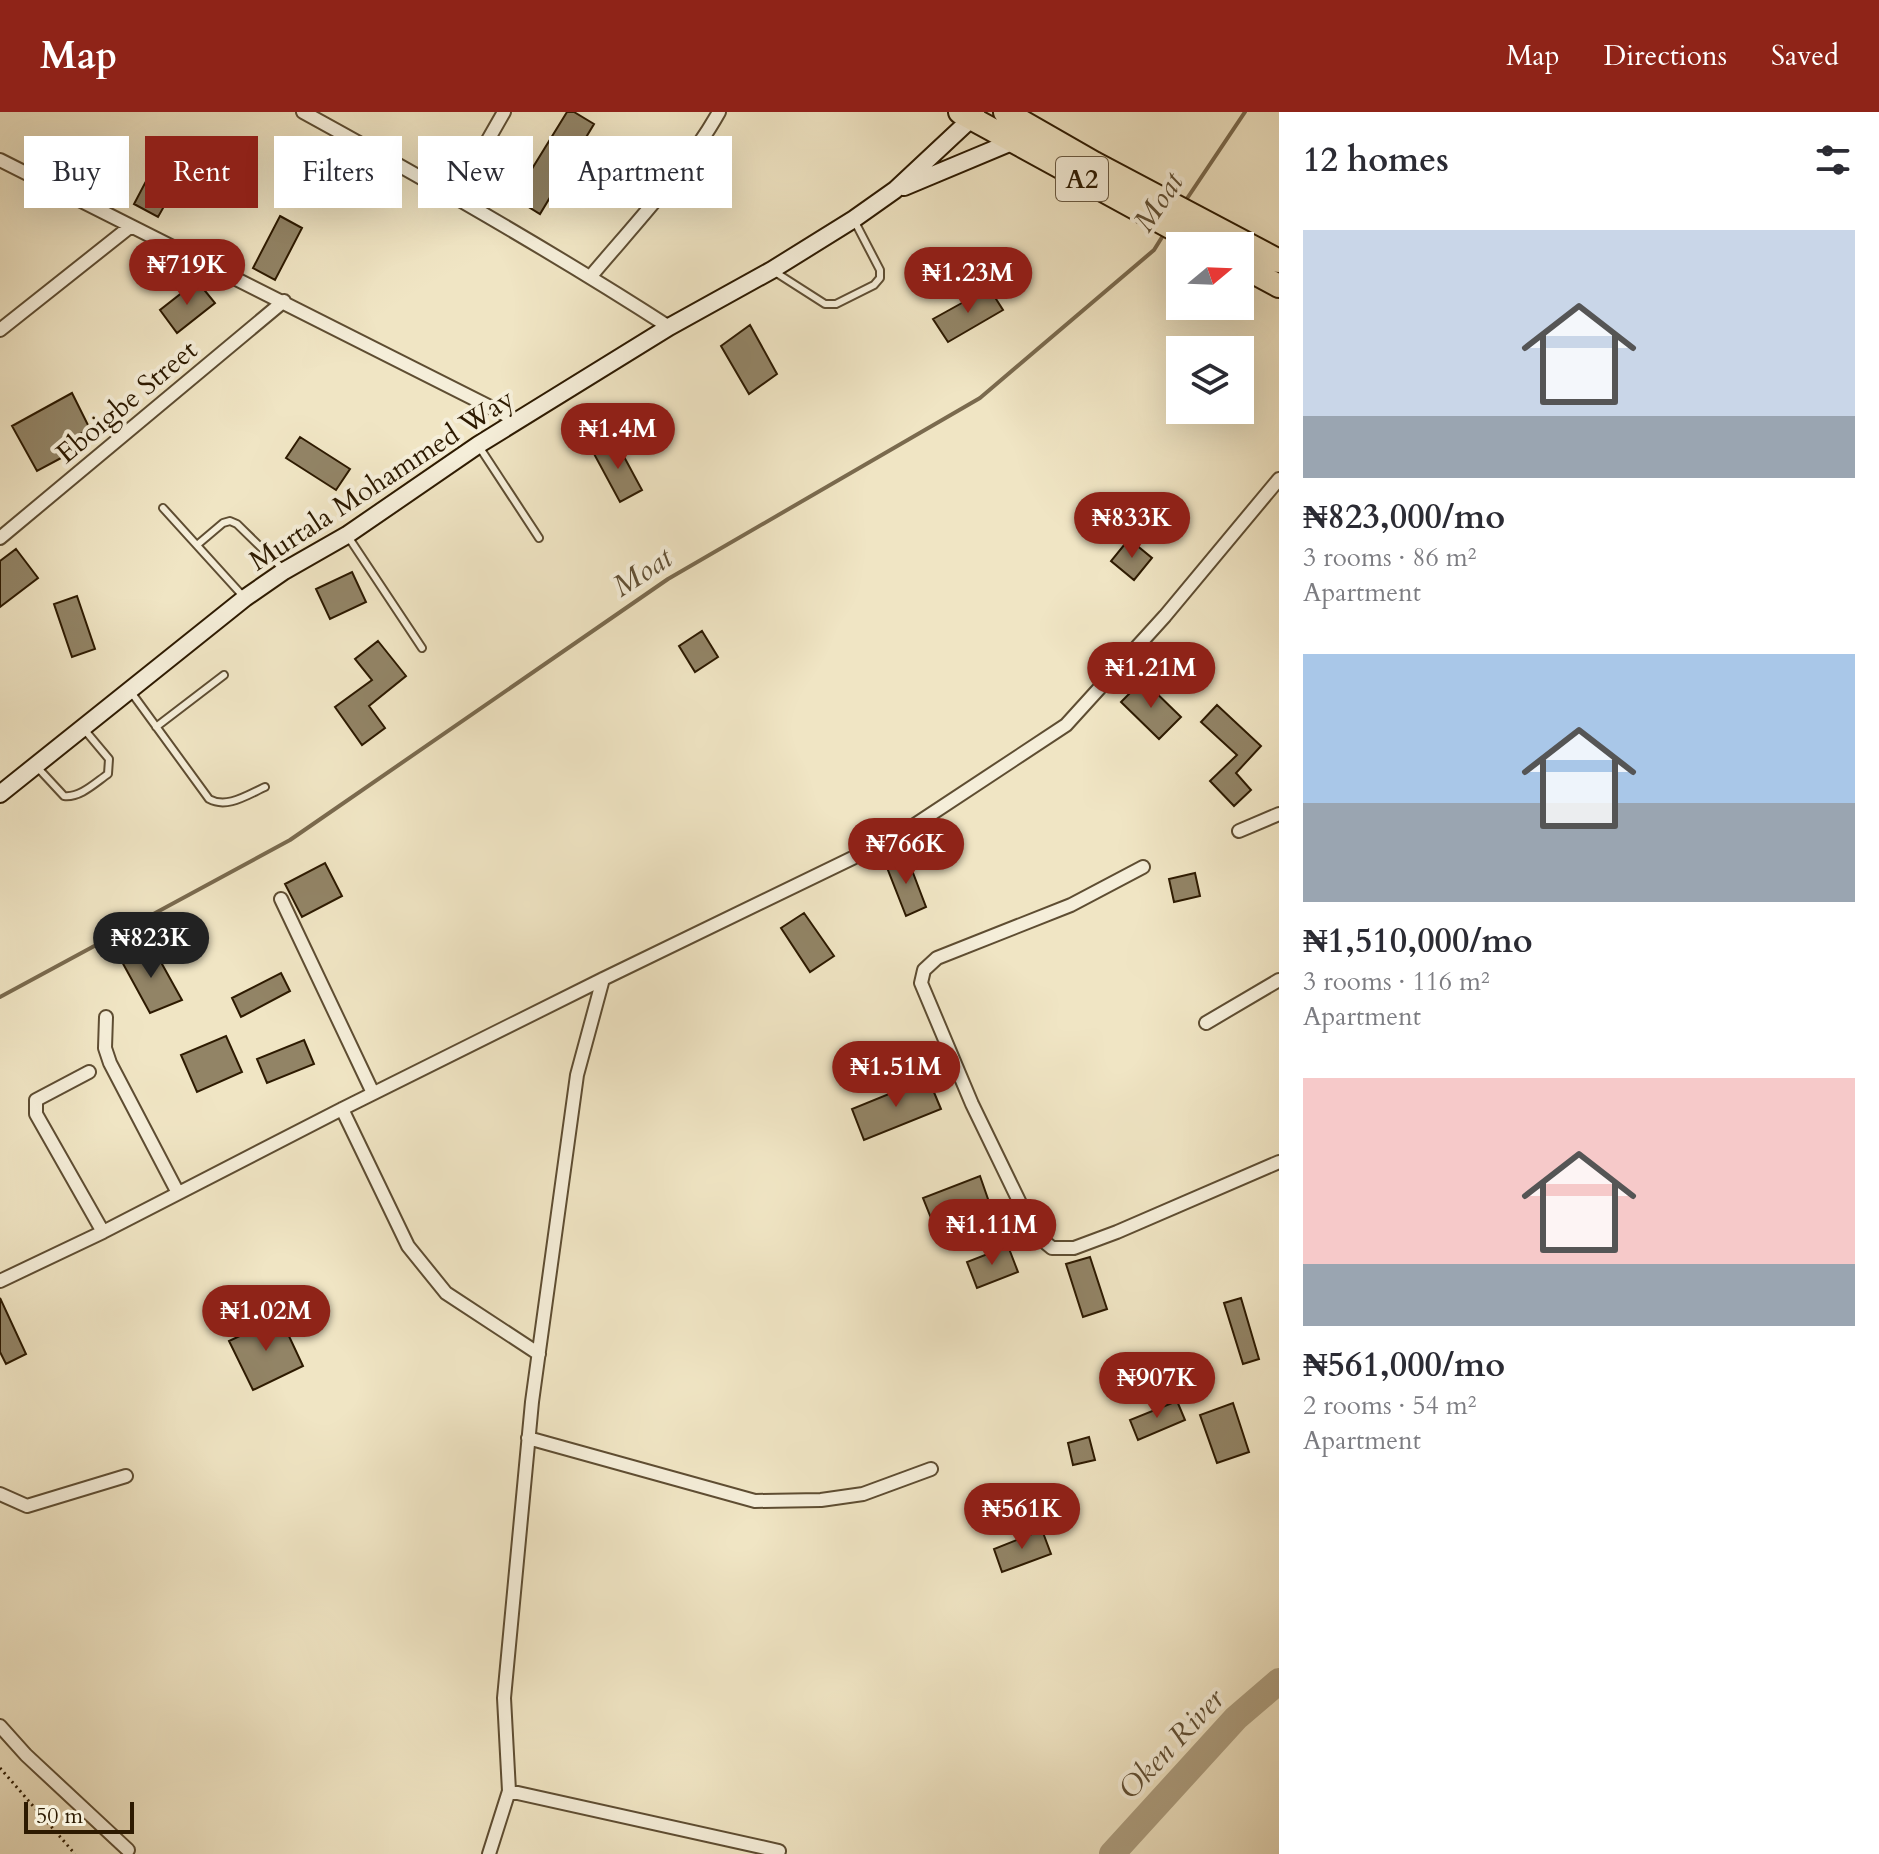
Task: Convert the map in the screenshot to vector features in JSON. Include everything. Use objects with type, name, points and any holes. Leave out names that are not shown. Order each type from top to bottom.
[{"type":"highway","name":"A2","points":[[1005,112],[1023,134],[1182,232]]},
{"type":"highway","name":"A2","points":[[969,114],[1023,134],[1279,261]]},
{"type":"highway","points":[[1254,273],[1279,286]]},
{"type":"street","points":[[303,112],[320,116],[418,174]]},
{"type":"street","points":[[490,136],[504,112]]},
{"type":"street","points":[[591,276],[671,179],[719,112]]},
{"type":"street","points":[[895,190],[969,114]]},
{"type":"street","points":[[895,190],[1023,134]]},
{"type":"street","points":[[0,160],[518,421]]},
{"type":"street","name":"Murtala Mohammed Way","points":[[0,794],[129,689],[284,571],[347,535],[478,445],[669,327],[772,270],[895,190]]},
{"type":"street","points":[[476,208],[591,276],[669,327]]},
{"type":"street","points":[[0,330],[131,226]]},
{"type":"street","name":"Eboigbe Street","points":[[0,538],[284,301]]},
{"type":"street","points":[[0,1281],[603,979],[898,836],[1066,725],[1165,616],[1279,479]]},
{"type":"street","points":[[1239,831],[1279,814]]},
{"type":"street","points":[[1143,867],[1071,905],[937,958],[924,970],[921,983],[972,1104],[1035,1234],[1052,1248],[1074,1248],[1117,1232],[1279,1162]]},
{"type":"street","points":[[281,899],[373,1093]]},
{"type":"street","points":[[489,1854],[509,1791],[504,1698],[528,1438],[577,1075],[603,979]]},
{"type":"street","points":[[1206,1023],[1279,980]]},
{"type":"street","points":[[106,1017],[105,1048],[110,1063],[178,1193]]},
{"type":"street","points":[[89,1072],[36,1100],[36,1114],[103,1232]]},
{"type":"street","points":[[342,1109],[408,1246],[446,1293],[539,1354]]},
{"type":"street","points":[[528,1438],[755,1501],[821,1500],[863,1494],[931,1469]]},
{"type":"street","points":[[0,1494],[27,1506],[126,1476]]},
{"type":"street","points":[[0,1503],[0,1511]]},
{"type":"street","points":[[0,1726],[26,1755],[128,1850]]},
{"type":"street","points":[[509,1791],[779,1851]]},
{"type":"lane","points":[[772,270],[825,304],[836,304],[874,285],[880,278],[880,270],[854,219]]},
{"type":"lane","points":[[478,445],[539,538]]},
{"type":"lane","points":[[163,508],[245,598]]},
{"type":"lane","points":[[197,545],[223,523],[230,521],[284,571]]},
{"type":"lane","points":[[347,535],[422,648]]},
{"type":"lane","points":[[156,727],[224,675]]},
{"type":"lane","points":[[129,689],[209,799],[219,804],[229,802],[265,787]]},
{"type":"lane","points":[[35,765],[64,796],[79,793],[108,774],[109,759],[82,727]]},
{"type":"path","points":[[0,1768],[75,1854]]},
{"type":"building","points":[[567,112],[574,112],[594,124],[587,136],[552,136]]},
{"type":"building","points":[[549,141],[549,199],[540,214],[530,208],[533,208],[533,167]]},
{"type":"building","points":[[145,183],[145,208],[163,208],[158,217],[134,204]]},
{"type":"building","points":[[280,216],[302,228],[275,280],[253,268]]},
{"type":"building","points":[[197,281],[215,303],[177,333],[160,310]]},
{"type":"building","points":[[989,288],[1003,310],[948,342],[933,319]]},
{"type":"building","points":[[750,325],[777,374],[749,394],[721,346]]},
{"type":"building","points":[[72,393],[90,429],[57,446],[63,457],[37,471],[12,426]]},
{"type":"building","points":[[300,437],[350,469],[336,490],[286,458]]},
{"type":"building","points":[[615,440],[642,490],[620,502],[593,452]]},
{"type":"building","points":[[1129,539],[1152,558],[1134,580],[1111,561]]},
{"type":"building","points":[[16,549],[38,578],[0,607],[0,561]]},
{"type":"building","points":[[352,572],[366,602],[330,619],[316,589]]},
{"type":"building","points":[[77,596],[95,649],[72,657],[54,604]]},
{"type":"building","points":[[702,631],[718,657],[695,672],[679,646]]},
{"type":"building","points":[[378,641],[406,676],[369,706],[385,728],[362,745],[335,707],[372,680],[355,659]]},
{"type":"building","points":[[1143,680],[1181,717],[1159,739],[1121,702]]},
{"type":"building","points":[[1217,705],[1261,746],[1236,773],[1251,790],[1234,806],[1210,781],[1237,755],[1201,722]]},
{"type":"building","points":[[907,857],[926,907],[906,916],[886,865]]},
{"type":"building","points":[[325,863],[342,896],[302,917],[285,884]]},
{"type":"building","points":[[1195,873],[1200,896],[1174,902],[1169,879]]},
{"type":"building","points":[[804,913],[834,956],[810,972],[781,928]]},
{"type":"building","points":[[152,946],[182,1000],[150,1013],[121,960]]},
{"type":"building","points":[[281,973],[290,991],[241,1017],[232,998]]},
{"type":"building","points":[[226,1036],[242,1072],[197,1092],[181,1055]]},
{"type":"building","points":[[304,1040],[314,1064],[267,1083],[257,1059]]},
{"type":"building","points":[[928,1078],[941,1109],[864,1140],[852,1109]]},
{"type":"building","points":[[980,1176],[989,1202],[933,1223],[923,1198]]},
{"type":"building","points":[[1008,1246],[1018,1272],[977,1288],[967,1262]]},
{"type":"building","points":[[1090,1257],[1107,1309],[1083,1317],[1066,1264]]},
{"type":"building","points":[[0,1298],[26,1354],[6,1364],[0,1352]]},
{"type":"building","points":[[1241,1298],[1259,1359],[1243,1364],[1224,1303]]},
{"type":"building","points":[[280,1317],[303,1366],[253,1390],[229,1341]]},
{"type":"building","points":[[1177,1401],[1185,1420],[1138,1440],[1130,1420]]},
{"type":"building","points":[[1233,1403],[1249,1452],[1217,1463],[1200,1415]]},
{"type":"building","points":[[1089,1437],[1095,1460],[1073,1465],[1068,1443]]},
{"type":"building","points":[[1042,1530],[1051,1554],[1002,1572],[994,1549]]},
{"type":"waterway","name":"Moat","points":[[1184,203],[1245,112]]},
{"type":"waterway","name":"Moat","points":[[0,997],[290,840],[668,579],[980,398],[1154,250],[1164,234]]},
{"type":"waterway","name":"Oken River","points":[[1112,1854],[1236,1718],[1279,1681]]}]
